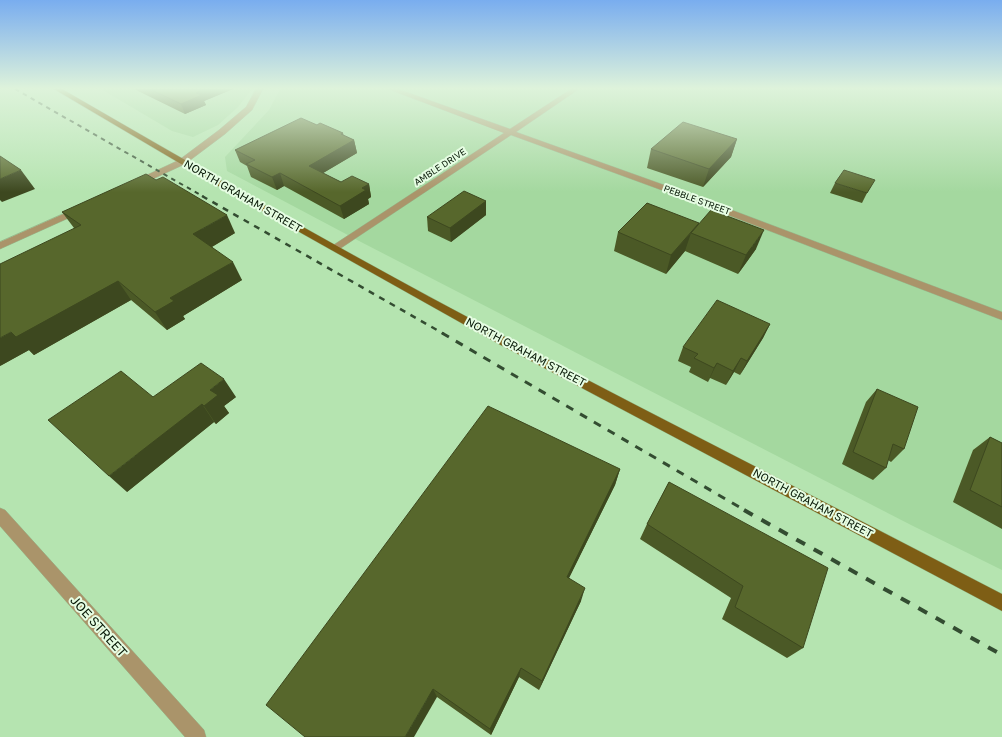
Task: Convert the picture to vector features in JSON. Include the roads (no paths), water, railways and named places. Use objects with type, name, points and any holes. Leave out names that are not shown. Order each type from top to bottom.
[{"type":"main road","name":"NORTH GRAHAM STREET","points":[[116,123],[182,162],[501,340],[797,494],[1002,603]]},
{"type":"street","points":[[127,188],[182,162],[233,123]]},
{"type":"street","name":"PEBBLE STREET","points":[[486,123],[689,197],[1002,316]]},
{"type":"street","name":"AMBLE DRIVE","points":[[335,248],[523,123]]},
{"type":"street","points":[[0,246],[87,206]]},
{"type":"street","name":"JOE STREET","points":[[0,515],[197,737]]},
{"type":"railway","points":[[75,123],[204,197]]},
{"type":"railway","points":[[202,196],[444,334]]},
{"type":"railway","points":[[442,333],[746,511]]},
{"type":"railway","points":[[744,510],[1002,655]]}]
